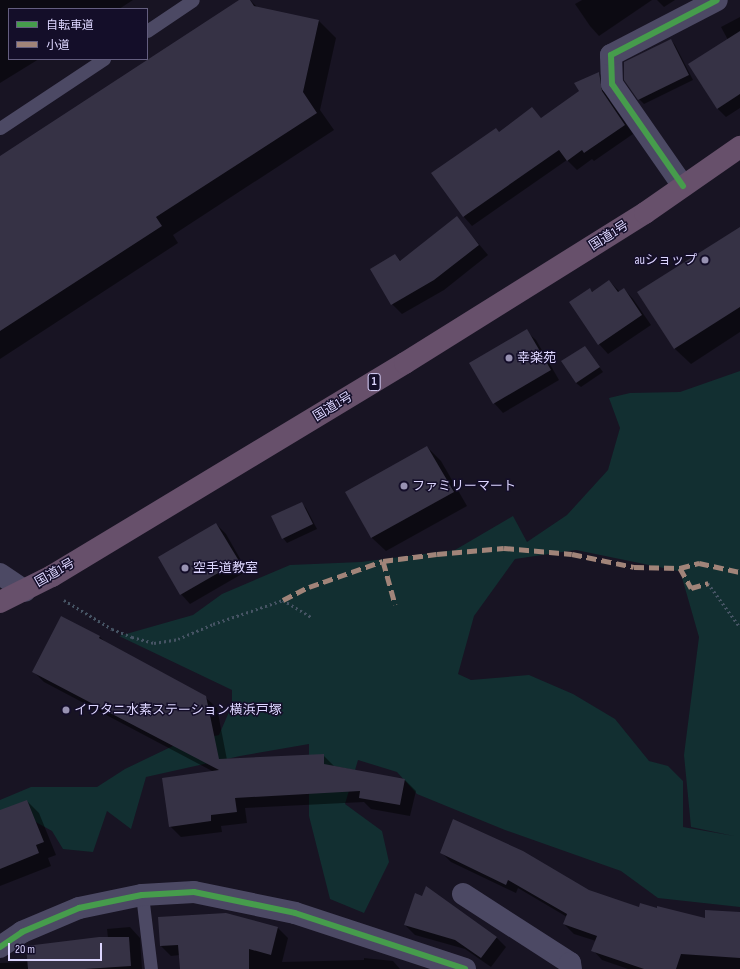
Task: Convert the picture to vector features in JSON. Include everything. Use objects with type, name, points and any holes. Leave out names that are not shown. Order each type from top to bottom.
[{"type":"highway","name":"国道1号","points":[[0,602],[24,591],[405,363],[645,213],[740,147]]},
{"type":"street","points":[[683,186],[612,84],[611,55],[717,0]]},
{"type":"street","points":[[0,574],[24,591]]},
{"type":"street","points":[[0,947],[22,932],[79,908],[142,894],[194,892],[295,913],[465,969]]},
{"type":"street","points":[[463,894],[570,963],[571,969]]},
{"type":"lane","points":[[148,30],[193,0]]},
{"type":"lane","points":[[0,128],[102,60]]},
{"type":"lane","points":[[142,894],[151,969]]},
{"type":"path","points":[[708,583],[740,627]]},
{"type":"path","points":[[60,598],[112,630],[154,643],[178,639],[213,624],[283,600],[310,617]]},
{"type":"green space","points":[[740,371],[740,907],[658,898],[621,871],[505,830],[417,794],[397,772],[358,760],[345,804],[382,831],[389,862],[364,913],[330,899],[309,816],[309,744],[240,756],[146,777],[131,829],[107,811],[93,852],[63,849],[52,831],[14,810],[0,815],[0,800],[31,787],[97,787],[125,769],[177,744],[219,735],[232,705],[232,690],[119,636],[193,615],[222,594],[290,565],[361,562],[455,550],[513,516],[527,542],[567,515],[608,470],[620,428],[609,398],[630,393],[680,392]],"holes":[[[576,550],[688,573],[681,574],[699,637],[684,755],[691,827],[734,836],[683,827],[683,781],[668,766],[649,761],[615,719],[573,694],[529,675],[471,680],[458,674],[474,616],[515,559]]]},
{"type":"building","points":[[239,0],[250,0],[254,6],[319,20],[303,92],[317,113],[156,217],[162,226],[0,331],[0,156]]},
{"type":"building","points":[[740,31],[740,94],[717,109],[688,64]]},
{"type":"building","points":[[671,39],[689,75],[638,100],[624,80],[624,62]]},
{"type":"building","points":[[599,72],[602,91],[625,125],[584,153],[582,150],[567,161],[559,150],[463,217],[431,173],[496,128],[499,132],[532,107],[541,118],[579,91],[574,83]]},
{"type":"building","points":[[457,216],[479,245],[434,280],[391,305],[370,269],[395,254],[400,261]]},
{"type":"building","points":[[740,227],[740,307],[674,349],[637,292]]},
{"type":"building","points":[[609,280],[618,292],[624,288],[642,315],[598,345],[569,302],[590,288],[592,292]]},
{"type":"building","points":[[527,329],[551,370],[493,404],[469,363]]},
{"type":"building","points":[[585,346],[600,367],[576,383],[561,361]]},
{"type":"building","points":[[427,446],[454,492],[371,538],[345,492]]},
{"type":"building","points":[[302,502],[313,524],[282,539],[271,516]]},
{"type":"building","points":[[216,523],[239,561],[180,595],[158,557]]},
{"type":"building","points":[[61,616],[100,636],[99,638],[206,696],[219,759],[324,754],[324,764],[405,779],[400,805],[359,798],[360,791],[235,798],[237,812],[211,815],[211,821],[169,827],[162,778],[219,770],[32,672]]},
{"type":"building","points":[[27,800],[44,842],[36,845],[39,853],[0,869],[0,810]]},
{"type":"building","points":[[453,819],[523,851],[589,890],[639,907],[640,903],[705,918],[705,910],[740,912],[740,958],[681,954],[676,969],[644,969],[591,951],[597,936],[563,924],[567,914],[508,880],[506,885],[440,853]]},
{"type":"building","points":[[426,886],[497,937],[481,958],[455,940],[404,925],[415,893],[422,896]]},
{"type":"building","points":[[226,913],[278,927],[271,955],[249,949],[249,969],[180,969],[178,945],[160,946],[158,917]]},
{"type":"building","points":[[99,937],[129,937],[131,966],[85,969],[28,969],[26,946]]},
{"type":"marked path","points":[[283,600],[309,587],[383,561],[504,548],[572,554],[634,567],[680,568],[691,588],[708,583]]},
{"type":"marked path","points":[[383,561],[395,604]]},
{"type":"marked path","points":[[680,568],[699,563],[740,572]]},
{"type":"cycle path","points":[[683,186],[612,84],[611,55],[717,0]]},
{"type":"cycle path","points":[[0,947],[22,932],[79,908],[142,895],[194,892],[295,913],[465,969]]},
{"type":"place","name":"auショップ","points":[[705,260]]},
{"type":"place","name":"幸楽苑","points":[[509,358]]},
{"type":"place","name":"ファミリーマート","points":[[404,486]]},
{"type":"place","name":"空手道教室","points":[[185,568]]},
{"type":"place","name":"イワタニ水素ステーション横浜戸塚","points":[[66,710]]}]
